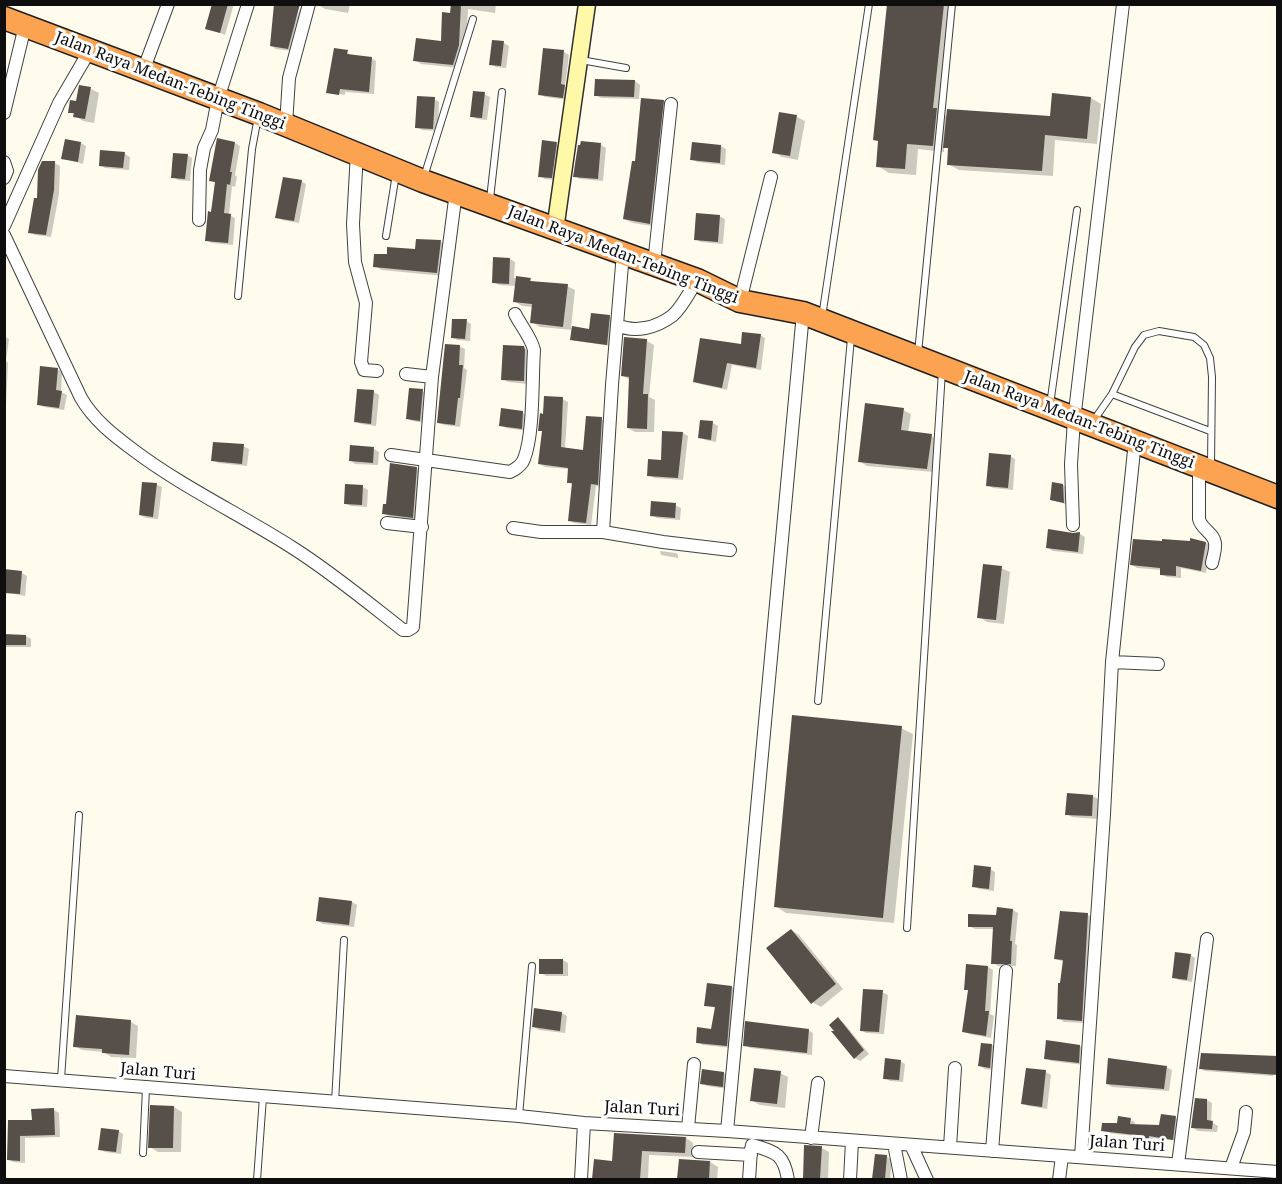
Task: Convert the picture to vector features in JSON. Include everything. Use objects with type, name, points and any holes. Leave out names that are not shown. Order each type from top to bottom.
[{"type":"highway","name":"Jalan Raya Medan-Tebing Tinggi","points":[[15,22],[357,152],[423,181],[697,280],[740,301],[812,317],[852,331],[1278,497]]},
{"type":"street","points":[[143,70],[168,4]]},
{"type":"street","points":[[199,220],[200,170],[204,148],[212,130],[218,99],[248,4]]},
{"type":"street","points":[[286,126],[289,78],[309,4]]},
{"type":"street","points":[[555,230],[581,60],[587,4]]},
{"type":"street","points":[[1073,525],[1071,464],[1082,422],[1124,4]]},
{"type":"street","points":[[4,113],[15,22]]},
{"type":"street","points":[[4,226],[9,210],[59,103],[90,50]]},
{"type":"street","points":[[654,264],[671,104]]},
{"type":"street","points":[[357,152],[353,224],[355,262],[366,303],[361,362],[364,370],[377,371]]},
{"type":"street","points":[[4,162],[7,171],[4,178]]},
{"type":"street","points":[[740,301],[771,177]]},
{"type":"street","points":[[4,235],[81,398],[101,426],[185,485],[294,548],[403,630],[408,630],[413,627],[432,377],[456,192]]},
{"type":"street","points":[[603,532],[623,253]]},
{"type":"street","points":[[617,325],[626,329],[644,329],[673,315],[697,280]]},
{"type":"street","points":[[391,455],[510,472],[524,460],[530,429],[534,350],[532,341],[525,335],[515,314]]},
{"type":"street","points":[[727,1131],[812,317]]},
{"type":"street","points":[[406,374],[432,377]]},
{"type":"street","points":[[1081,1157],[1112,662],[1135,441]]},
{"type":"street","points":[[1205,469],[1199,519],[1202,527],[1214,538],[1212,563]]},
{"type":"street","points":[[387,523],[422,527]]},
{"type":"street","points":[[513,528],[541,532],[603,532],[730,550]]},
{"type":"street","points":[[1112,662],[1158,664]]},
{"type":"street","points":[[1178,1164],[1207,939]]},
{"type":"street","points":[[992,1150],[1006,971]]},
{"type":"street","points":[[688,1128],[694,1064]]},
{"type":"street","points":[[950,1147],[955,1068]]},
{"type":"street","name":"Jalan Turi","points":[[4,1076],[585,1123],[727,1131],[752,1144],[811,1137],[1278,1172]]},
{"type":"street","points":[[811,1137],[818,1083]]},
{"type":"street","points":[[1231,1168],[1244,1131],[1246,1112]]},
{"type":"street","points":[[581,1179],[585,1123]]},
{"type":"street","points":[[850,1179],[852,1141]]},
{"type":"street","points":[[749,1179],[752,1144]]},
{"type":"street","points":[[698,1152],[752,1144],[782,1157],[788,1179]]},
{"type":"street","points":[[894,1144],[902,1179]]},
{"type":"street","points":[[912,1145],[927,1179]]},
{"type":"street","points":[[1059,1179],[1062,1156]]},
{"type":"lane","points":[[812,317],[869,4]]},
{"type":"lane","points":[[918,357],[952,4]]},
{"type":"lane","points":[[423,181],[474,19]]},
{"type":"lane","points":[[581,60],[626,68]]},
{"type":"lane","points":[[489,204],[502,92]]},
{"type":"lane","points":[[238,296],[252,149],[259,114]]},
{"type":"lane","points":[[386,236],[396,170]]},
{"type":"lane","points":[[1049,408],[1077,210]]},
{"type":"lane","points":[[818,700],[852,331]]},
{"type":"lane","points":[[1082,422],[1112,394],[1135,347],[1144,335],[1159,331],[1194,337],[1204,345],[1210,358],[1212,377],[1210,431],[1205,469]]},
{"type":"lane","points":[[907,928],[942,367]]},
{"type":"lane","points":[[1112,394],[1210,431]]},
{"type":"lane","points":[[61,1079],[80,815]]},
{"type":"lane","points":[[335,1102],[344,940]]},
{"type":"lane","points":[[519,1116],[532,966]]},
{"type":"lane","points":[[143,1153],[146,1088]]},
{"type":"lane","points":[[257,1179],[263,1097]]},
{"type":"building","points":[[212,4],[228,4],[220,33],[205,29]]},
{"type":"building","points":[[274,4],[300,4],[288,49],[270,46]]},
{"type":"building","points":[[451,4],[461,4],[459,45],[453,65],[413,61],[416,38],[441,41],[442,12],[450,13]]},
{"type":"building","points":[[887,4],[944,4],[933,108],[937,108],[933,146],[907,144],[905,169],[876,167],[878,141],[873,140]]},
{"type":"building","points":[[492,40],[504,41],[501,66],[489,65]]},
{"type":"building","points":[[334,48],[348,50],[347,54],[372,57],[369,92],[340,89],[339,95],[326,93]]},
{"type":"building","points":[[543,48],[564,50],[561,84],[565,85],[563,98],[538,95]]},
{"type":"building","points":[[595,79],[635,80],[634,97],[594,96]]},
{"type":"building","points":[[79,85],[91,87],[85,119],[73,117],[74,113],[68,113],[70,100],[76,101]]},
{"type":"building","points":[[473,91],[485,92],[482,118],[470,117]]},
{"type":"building","points":[[1052,93],[1091,97],[1087,139],[1045,135],[1042,171],[947,165],[948,148],[943,148],[947,109],[1050,116]]},
{"type":"building","points":[[417,96],[435,97],[433,129],[415,128]]},
{"type":"building","points":[[641,98],[664,100],[650,224],[623,219],[632,161],[635,161]]},
{"type":"building","points":[[779,112],[797,115],[790,156],[772,153]]},
{"type":"building","points":[[217,138],[235,142],[224,213],[231,214],[228,243],[205,241],[208,211],[211,212],[215,182],[209,181]]},
{"type":"building","points":[[65,139],[81,142],[78,162],[61,159]]},
{"type":"building","points":[[542,140],[557,142],[552,178],[538,177]]},
{"type":"building","points":[[581,141],[601,143],[598,179],[573,177],[578,145]]},
{"type":"building","points":[[692,142],[721,145],[720,163],[690,160]]},
{"type":"building","points":[[100,150],[125,152],[123,168],[99,166]]},
{"type":"building","points":[[173,153],[188,154],[185,179],[171,178]]},
{"type":"building","points":[[42,161],[55,161],[54,190],[46,235],[28,233],[34,198],[37,198],[38,170]]},
{"type":"building","points":[[283,177],[302,180],[294,221],[275,218]]},
{"type":"building","points":[[696,213],[720,215],[718,242],[694,240]]},
{"type":"building","points":[[416,239],[441,240],[437,273],[373,267],[374,254],[387,254],[387,247],[415,249]]},
{"type":"building","points":[[493,257],[510,258],[509,284],[492,283]]},
{"type":"building","points":[[516,276],[531,278],[530,281],[568,284],[563,327],[530,323],[532,304],[513,302]]},
{"type":"building","points":[[591,313],[610,315],[607,345],[570,340],[572,326],[589,329]]},
{"type":"building","points":[[452,319],[467,319],[465,339],[451,338]]},
{"type":"building","points":[[742,332],[761,334],[756,368],[727,363],[722,388],[693,382],[700,338],[741,344]]},
{"type":"building","points":[[624,337],[647,339],[643,394],[648,394],[647,429],[627,428],[629,377],[621,376]]},
{"type":"building","points":[[445,344],[460,345],[459,365],[463,365],[455,425],[437,423]]},
{"type":"building","points":[[503,345],[524,346],[524,381],[501,380]]},
{"type":"building","points":[[40,366],[58,368],[56,390],[62,391],[59,408],[37,405]]},
{"type":"building","points":[[409,388],[423,389],[420,421],[406,419]]},
{"type":"building","points":[[357,389],[374,390],[371,424],[354,422]]},
{"type":"building","points":[[544,396],[563,397],[561,447],[583,450],[586,416],[602,417],[598,485],[591,484],[586,523],[568,521],[572,483],[567,483],[568,468],[538,464],[542,431],[538,431],[540,413],[543,414]]},
{"type":"building","points":[[865,403],[904,408],[901,430],[932,434],[927,469],[858,462]]},
{"type":"building","points":[[501,408],[523,411],[522,429],[499,426]]},
{"type":"building","points":[[700,420],[713,421],[711,440],[698,438]]},
{"type":"building","points":[[662,431],[683,432],[678,478],[647,476],[648,459],[661,460]]},
{"type":"building","points":[[213,442],[244,444],[242,464],[211,461]]},
{"type":"building","points":[[350,445],[374,447],[373,463],[349,461]]},
{"type":"building","points":[[989,453],[1011,455],[1008,488],[986,486]]},
{"type":"building","points":[[390,463],[417,467],[413,518],[382,514],[383,504],[386,504]]},
{"type":"building","points":[[142,482],[157,483],[153,517],[139,515]]},
{"type":"building","points":[[1052,482],[1063,484],[1064,503],[1050,500]]},
{"type":"building","points":[[345,484],[363,485],[362,505],[344,504]]},
{"type":"building","points":[[651,501],[676,503],[675,518],[650,516]]},
{"type":"building","points":[[1048,529],[1080,532],[1078,552],[1046,548]]},
{"type":"building","points":[[1190,538],[1206,542],[1201,571],[1176,566],[1176,576],[1160,575],[1160,568],[1130,565],[1133,539],[1190,541]]},
{"type":"building","points":[[983,564],[1002,566],[996,620],[977,618]]},
{"type":"building","points":[[4,569],[22,571],[20,594],[4,593]]},
{"type":"building","points":[[4,634],[26,635],[26,645],[4,645]]},
{"type":"building","points":[[792,715],[902,726],[883,918],[774,907]]},
{"type":"building","points":[[1067,793],[1093,795],[1092,816],[1065,815]]},
{"type":"building","points":[[974,865],[991,867],[989,889],[972,887]]},
{"type":"building","points":[[319,897],[352,901],[349,925],[316,921]]},
{"type":"building","points":[[997,907],[1013,909],[1010,941],[1012,941],[1011,964],[991,964],[993,927],[968,927],[968,914],[996,915]]},
{"type":"building","points":[[1060,911],[1088,913],[1082,1021],[1057,1019],[1058,983],[1060,983],[1063,960],[1054,959]]},
{"type":"building","points":[[791,929],[836,984],[811,1004],[766,948]]},
{"type":"building","points":[[1175,952],[1191,954],[1187,980],[1172,978]]},
{"type":"building","points":[[539,959],[563,959],[563,974],[539,974]]},
{"type":"building","points":[[966,964],[988,966],[985,1011],[989,1011],[986,1036],[962,1032],[968,990],[964,990]]},
{"type":"building","points":[[707,983],[732,986],[727,1046],[696,1043],[697,1027],[711,1029],[715,1007],[704,1006]]},
{"type":"building","points":[[863,989],[883,990],[879,1032],[860,1031]]},
{"type":"building","points":[[534,1008],[562,1012],[560,1031],[532,1027]]},
{"type":"building","points":[[76,1015],[131,1020],[129,1055],[102,1053],[102,1049],[73,1047]]},
{"type":"building","points":[[838,1017],[864,1050],[854,1059],[831,1031],[834,1031],[829,1025]]},
{"type":"building","points":[[745,1021],[809,1029],[807,1053],[743,1046]]},
{"type":"building","points":[[1046,1040],[1080,1045],[1079,1063],[1044,1059]]},
{"type":"building","points":[[981,1043],[992,1044],[990,1068],[978,1066]]},
{"type":"building","points":[[1201,1053],[1278,1056],[1278,1075],[1199,1069]]},
{"type":"building","points":[[885,1058],[901,1060],[899,1080],[883,1079]]},
{"type":"building","points":[[1108,1058],[1167,1066],[1164,1089],[1106,1084]]},
{"type":"building","points":[[754,1068],[781,1071],[777,1104],[750,1101]]},
{"type":"building","points":[[1026,1068],[1046,1070],[1042,1107],[1021,1104]]},
{"type":"building","points":[[702,1069],[724,1072],[723,1087],[700,1084]]},
{"type":"building","points":[[1195,1098],[1207,1099],[1207,1120],[1213,1121],[1212,1129],[1191,1128]]},
{"type":"building","points":[[150,1105],[174,1106],[173,1148],[148,1148]]},
{"type":"building","points":[[54,1108],[55,1135],[20,1136],[20,1161],[7,1160],[8,1120],[32,1120],[31,1109]]},
{"type":"building","points":[[1161,1114],[1176,1116],[1173,1140],[1149,1136],[1149,1144],[1135,1143],[1135,1135],[1101,1131],[1102,1123],[1117,1123],[1118,1116],[1131,1118],[1130,1124],[1159,1125]]},
{"type":"building","points":[[101,1128],[119,1130],[116,1152],[98,1150]]},
{"type":"building","points":[[614,1133],[686,1137],[685,1153],[642,1151],[640,1179],[592,1179],[594,1159],[612,1161]]},
{"type":"building","points":[[804,1145],[822,1146],[820,1179],[803,1179]]},
{"type":"building","points":[[875,1154],[887,1155],[885,1179],[872,1179]]},
{"type":"building","points":[[679,1159],[710,1161],[709,1179],[677,1179]]}]
